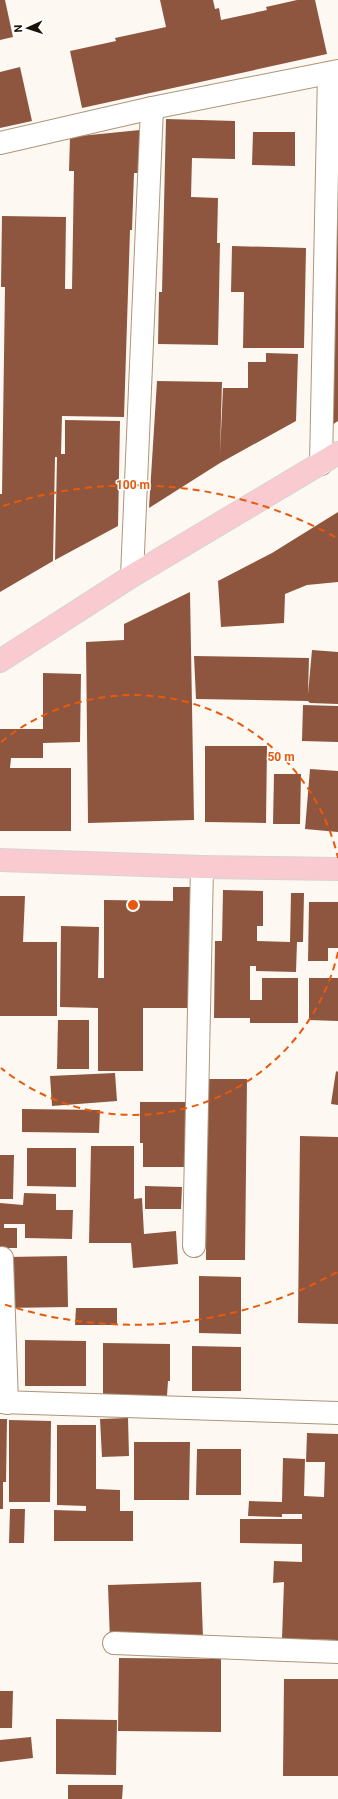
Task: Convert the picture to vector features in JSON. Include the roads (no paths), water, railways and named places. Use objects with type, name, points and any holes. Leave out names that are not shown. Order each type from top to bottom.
[{"type":"main road","points":[[0,661],[132,576],[329,458]]},
{"type":"main road","points":[[0,860],[202,868],[338,869]]},
{"type":"street","points":[[0,143],[152,108],[334,72],[329,458]]},
{"type":"street","points":[[132,576],[152,108]]},
{"type":"street","points":[[194,1246],[202,868]]},
{"type":"street","points":[[2,1258],[4,1402],[338,1413]]},
{"type":"street","points":[[114,1643],[338,1652]]}]
